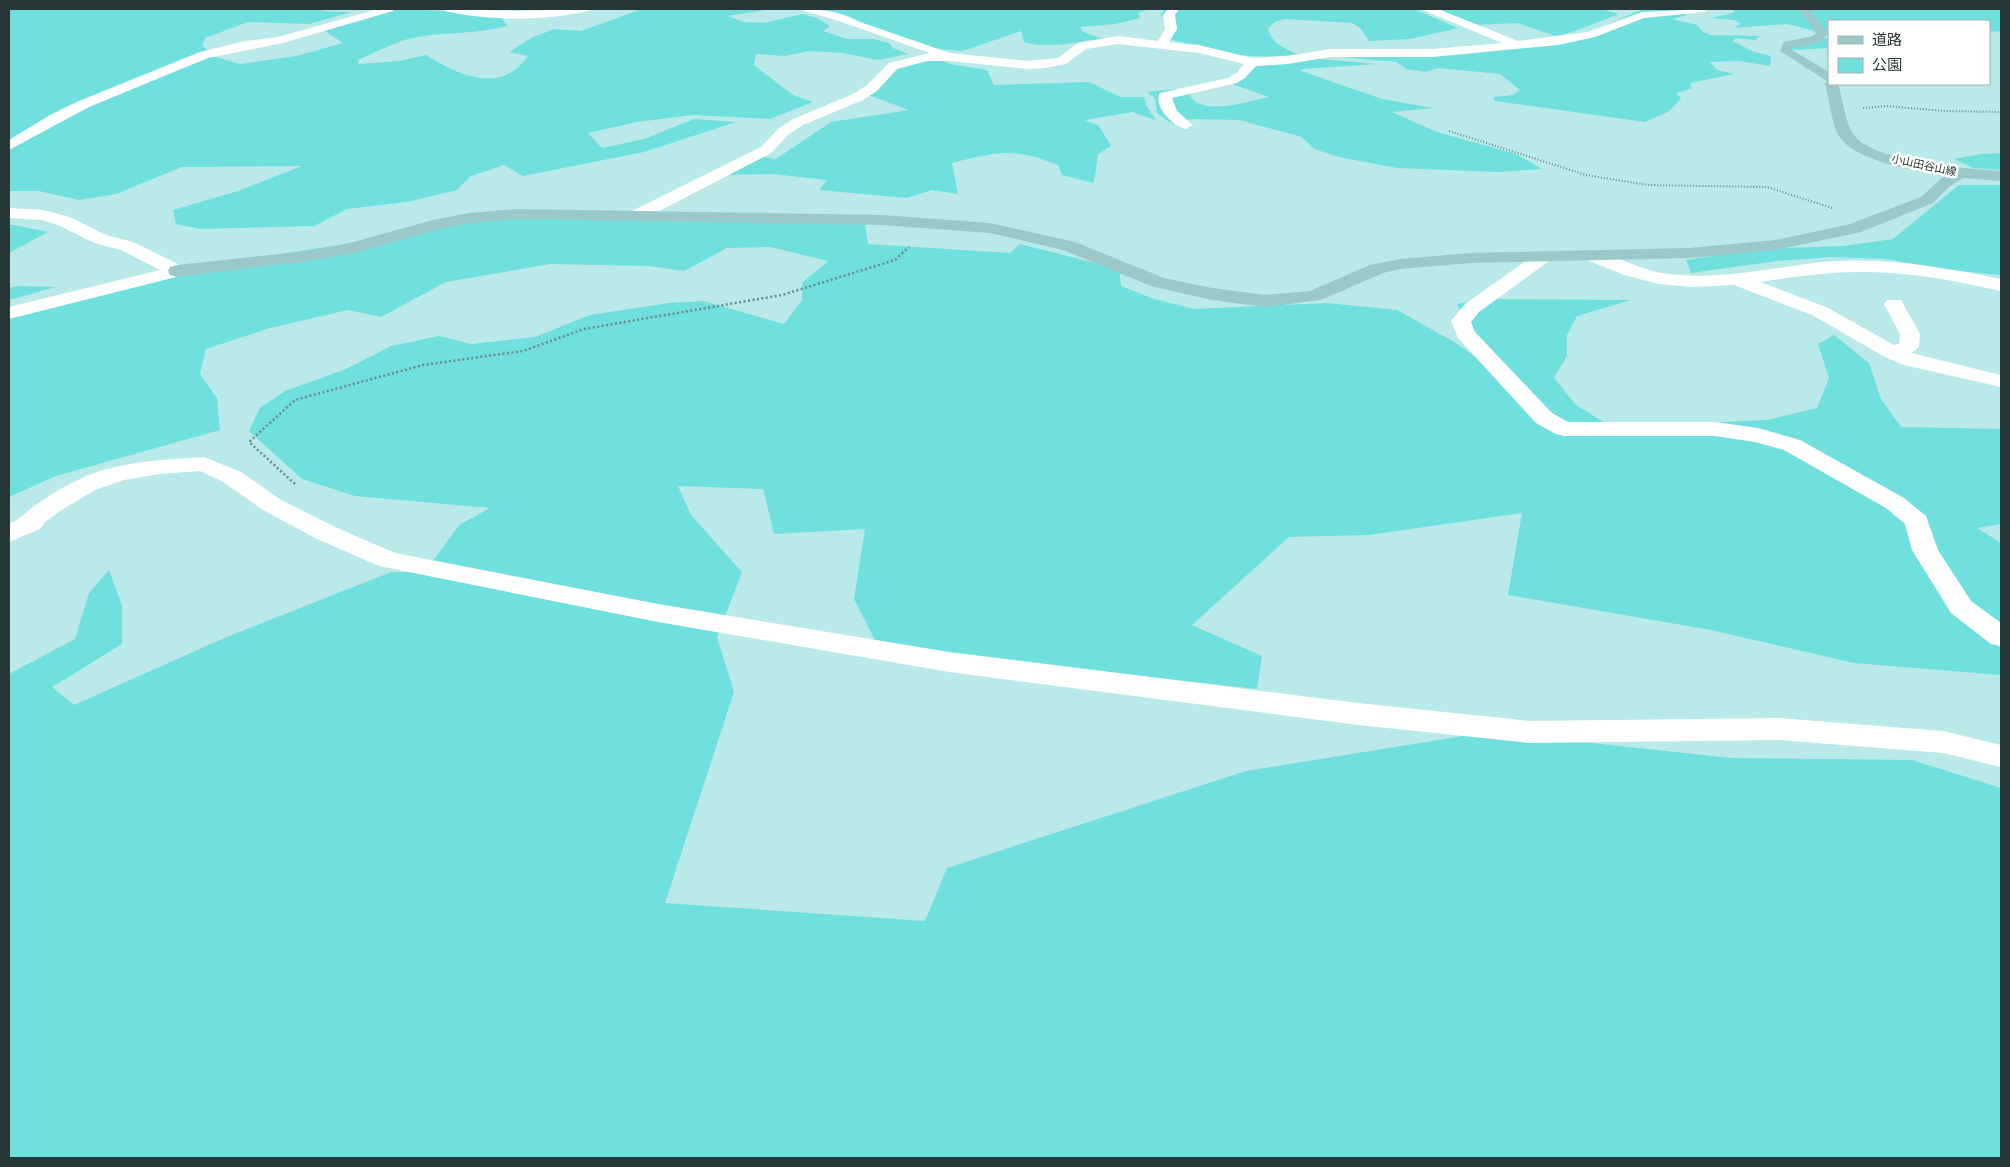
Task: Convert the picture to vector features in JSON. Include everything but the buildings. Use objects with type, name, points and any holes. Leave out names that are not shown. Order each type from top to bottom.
[{"type":"street","points":[[9,146],[55,118],[84,104],[204,55],[289,37],[389,9]]},
{"type":"street","points":[[449,9],[508,13],[554,13],[584,9]]},
{"type":"street","points":[[808,9],[843,17],[950,57]]},
{"type":"street","points":[[1162,44],[1171,29],[1169,15],[1174,9]]},
{"type":"street","points":[[1429,9],[1518,46]]},
{"type":"street","points":[[636,216],[766,150],[784,131],[798,122],[858,97],[872,88],[893,66],[927,57],[950,57],[1027,65],[1062,61],[1074,54],[1082,46],[1118,40],[1199,49],[1252,62],[1288,60],[1330,54],[1432,53],[1518,46],[1591,35],[1650,14],[1704,9]]},
{"type":"street","points":[[1804,9],[1822,33],[1817,38],[1788,46],[1786,51],[1828,77]]},
{"type":"street","points":[[1186,126],[1171,115],[1165,96],[1176,92],[1229,82],[1240,77],[1252,62]]},
{"type":"street","points":[[1004,64],[1016,79]]},
{"type":"street","name":"小山田谷山線","points":[[1832,85],[1845,135],[1863,148],[1907,164],[1960,173],[2001,176]]},
{"type":"street","points":[[9,313],[177,271],[308,256],[352,248],[433,225],[469,218],[516,214],[882,220],[990,228],[1069,246],[1158,282],[1212,294],[1265,301],[1314,296],[1377,268],[1400,264],[1470,258],[1689,253],[1776,245],[1855,228],[1927,200],[1943,184],[1960,173]]},
{"type":"street","points":[[9,213],[43,215],[64,221],[100,239],[127,246],[177,271]]},
{"type":"street","points":[[1593,256],[1642,275],[1670,280],[1704,282],[1821,267],[1860,266],[2001,285]]},
{"type":"street","points":[[1543,257],[1511,282],[1472,308],[1460,321],[1465,334],[1544,418],[1564,429],[1715,429],[1758,435],[1792,445],[1895,503],[1917,521],[1925,550],[1961,607],[2001,637]]},
{"type":"street","points":[[1735,278],[1820,311],[1892,353],[1911,361],[2001,381]]},
{"type":"street","points":[[1892,353],[1909,346],[1910,334],[1894,304]]},
{"type":"street","points":[[9,534],[31,524],[36,517],[51,506],[86,485],[119,474],[159,467],[204,464],[232,477],[272,505],[326,533],[388,560],[658,612],[949,662],[1358,714],[1530,732],[1779,729],[1943,742],[2001,756]]},
{"type":"path","points":[[1840,110],[1886,106],[1944,111],[2001,112]]},
{"type":"path","points":[[1449,132],[1586,174],[1648,185],[1767,187],[1873,221]]},
{"type":"path","points":[[297,486],[249,442],[296,400],[423,365],[523,351],[584,329],[782,295],[895,260],[911,245]]},
{"type":"green space","points":[[9,9],[326,9],[321,11],[352,12],[309,24],[248,22],[205,38],[202,46],[216,57],[240,64],[296,56],[343,43],[325,31],[347,22],[397,9],[498,13],[507,26],[483,31],[408,39],[358,60],[359,64],[399,61],[426,55],[452,70],[479,78],[493,78],[505,75],[517,68],[528,56],[509,52],[533,37],[555,29],[581,31],[642,9],[771,9],[728,16],[743,22],[764,23],[803,14],[817,18],[830,26],[823,31],[847,39],[873,39],[889,43],[893,48],[908,54],[877,60],[843,53],[809,51],[785,56],[756,54],[754,65],[793,95],[813,102],[770,119],[693,115],[637,122],[588,133],[602,148],[644,139],[694,119],[736,122],[644,152],[523,176],[504,165],[471,176],[457,190],[407,202],[347,209],[314,226],[200,229],[176,224],[173,210],[238,191],[302,166],[182,167],[116,194],[79,200],[39,191],[9,191]]},
{"type":"green space","points":[[818,9],[1150,9],[1138,13],[1140,18],[1115,24],[1080,27],[1082,31],[1102,39],[1043,45],[1024,42],[1021,31],[963,51],[926,48]]},
{"type":"green space","points":[[1165,9],[1414,9],[1458,28],[1410,39],[1369,41],[1360,28],[1352,23],[1285,19],[1275,22],[1268,28],[1275,41],[1287,50],[1297,54],[1248,56],[1219,52],[1172,40],[1168,36],[1167,24],[1161,14]]},
{"type":"green space","points":[[1432,9],[1601,9],[1619,14],[1575,31],[1556,36],[1517,23],[1473,25]]},
{"type":"green space","points":[[1643,9],[1677,9],[1687,15],[1672,19],[1697,25],[1703,32],[1711,35],[1760,36],[1755,40],[1735,38],[1733,41],[1754,52],[1771,56],[1770,66],[1739,61],[1710,62],[1717,70],[1734,74],[1690,83],[1692,88],[1677,93],[1681,99],[1668,112],[1645,122],[1495,101],[1493,97],[1513,95],[1520,90],[1500,74],[1438,68],[1426,72],[1406,69],[1397,62],[1329,56],[1568,42]]},
{"type":"green space","points":[[1732,9],[2001,9],[2001,32],[1990,31],[1990,20],[1828,20],[1828,48],[1794,50],[1791,48],[1827,38],[1827,34],[1787,24],[1734,28],[1741,24],[1735,20],[1712,18],[1735,12]]},
{"type":"green space","points":[[937,58],[950,64],[987,70],[994,85],[1089,82],[1120,97],[1144,97],[1147,107],[1156,120],[1132,112],[1085,120],[1099,126],[1111,146],[1098,154],[1094,183],[1062,175],[1058,165],[1043,159],[1005,153],[981,156],[952,163],[958,194],[932,190],[907,198],[819,190],[827,180],[772,174],[712,175],[750,155],[776,159],[831,122],[909,110],[863,93],[882,73]]},
{"type":"green space","points":[[1319,59],[1377,64],[1302,69],[1301,71],[1382,99],[1434,108],[1392,112],[1437,132],[1516,154],[1542,169],[1498,172],[1397,168],[1339,157],[1314,149],[1302,137],[1239,120],[1190,119],[1177,124],[1169,122],[1157,113],[1155,98],[1147,92],[1175,89],[1189,94],[1195,101],[1203,105],[1214,107],[1237,104],[1269,97],[1226,82],[1240,68],[1258,64]]},
{"type":"green space","points":[[2001,153],[2001,170],[1973,168],[1954,159],[1981,154]]},
{"type":"green space","points":[[1959,185],[2001,185],[2001,275],[1950,270],[1885,259],[1832,257],[1777,261],[1691,273],[1686,260],[1755,249],[1843,246],[1893,239]]},
{"type":"green space","points":[[599,215],[681,222],[740,217],[865,224],[868,244],[1010,253],[1020,244],[1119,269],[1121,286],[1154,299],[1194,309],[1327,303],[1397,310],[1451,340],[1479,359],[1457,304],[1484,299],[1631,300],[1577,316],[1567,335],[1567,356],[1554,378],[1576,405],[1612,427],[1767,420],[1817,408],[1829,378],[1818,344],[1834,335],[1869,363],[1881,399],[1901,427],[2001,429],[2001,524],[1977,528],[2001,543],[2001,636],[1968,625],[2001,648],[2001,675],[1854,663],[1711,630],[1508,595],[1522,513],[1369,535],[1289,537],[1192,625],[1262,656],[1257,689],[878,646],[854,599],[865,529],[774,534],[763,489],[678,486],[691,515],[742,572],[717,637],[734,692],[665,903],[925,921],[947,868],[1246,771],[1488,732],[1731,758],[1912,760],[2001,788],[2001,1158],[9,1158],[9,674],[75,639],[89,593],[109,570],[122,606],[122,644],[52,687],[74,705],[222,639],[391,572],[425,572],[459,525],[490,508],[355,496],[302,479],[249,431],[260,408],[285,391],[346,369],[391,346],[439,336],[471,344],[535,337],[590,315],[669,303],[703,301],[784,324],[802,300],[802,283],[828,261],[770,247],[727,248],[684,271],[649,266],[550,264],[446,282],[381,317],[348,310],[270,328],[206,349],[200,374],[217,398],[220,430],[56,476],[9,497],[9,317],[229,262],[410,234],[479,218]]},
{"type":"green space","points":[[9,225],[14,225],[48,232],[9,253]]},
{"type":"green space","points":[[17,286],[56,287],[9,300],[9,288]]}]
